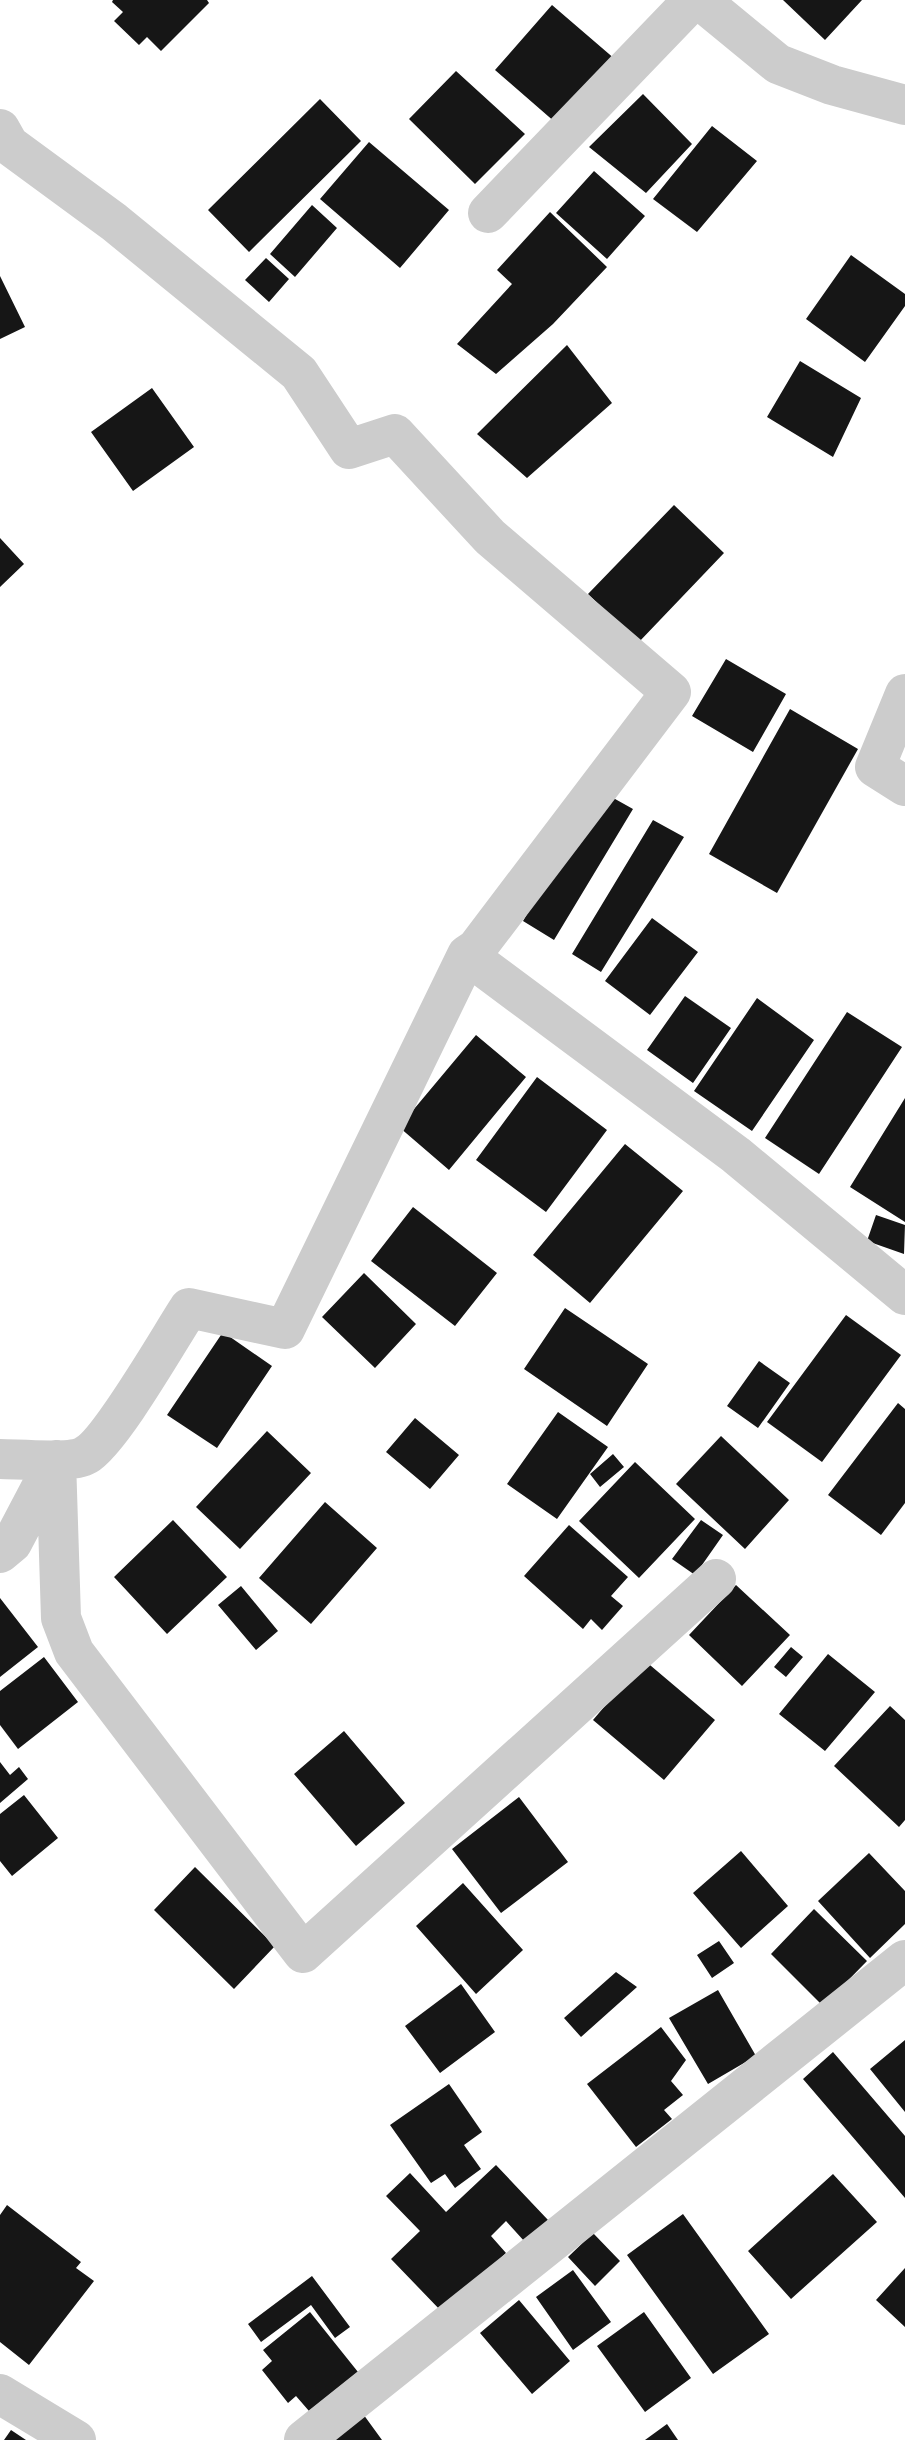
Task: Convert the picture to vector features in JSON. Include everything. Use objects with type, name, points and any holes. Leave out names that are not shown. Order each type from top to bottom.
[{"type":"street","points":[[488,213],[693,0]]},
{"type":"street","points":[[700,0],[778,64],[832,85],[905,105]]},
{"type":"street","points":[[0,129],[9,145],[114,222],[299,373],[349,449],[395,434],[490,537],[671,692],[476,949],[467,955],[285,1329],[189,1308],[108,1433],[86,1456],[56,1460],[0,1459]]},
{"type":"street","points":[[905,694],[875,767],[905,786]]},
{"type":"street","points":[[467,955],[736,1155],[905,1295]]},
{"type":"street","points":[[0,1553],[12,1543],[56,1460]]},
{"type":"street","points":[[56,1460],[61,1618],[74,1652],[303,1953],[716,1579]]},
{"type":"street","points":[[304,2440],[905,1960]]},
{"type":"street","points":[[0,2394],[76,2440]]},
{"type":"building","points":[[113,0],[207,0],[209,3],[161,51],[147,37],[139,45],[114,21],[123,12]]},
{"type":"building","points":[[783,0],[862,0],[825,40]]},
{"type":"building","points":[[552,5],[616,60],[556,123],[495,70]]},
{"type":"building","points":[[456,71],[525,134],[475,184],[409,119]]},
{"type":"building","points":[[643,94],[692,144],[646,193],[589,147]]},
{"type":"building","points":[[320,99],[361,141],[249,252],[208,210]]},
{"type":"building","points":[[712,126],[757,161],[697,232],[653,199]]},
{"type":"building","points":[[369,142],[449,210],[400,268],[320,199]]},
{"type":"building","points":[[594,171],[645,216],[607,259],[556,213]]},
{"type":"building","points":[[312,205],[337,228],[295,277],[270,254]]},
{"type":"building","points":[[550,212],[607,267],[553,324],[496,374],[457,344],[512,284],[497,270]]},
{"type":"building","points":[[851,255],[905,294],[905,306],[865,362],[806,319]]},
{"type":"building","points":[[266,258],[289,279],[269,302],[245,280]]},
{"type":"building","points":[[0,276],[25,327],[0,339]]},
{"type":"building","points":[[567,345],[612,403],[527,478],[477,434]]},
{"type":"building","points":[[800,361],[861,398],[833,457],[767,417]]},
{"type":"building","points":[[152,388],[194,447],[133,491],[91,432]]},
{"type":"building","points":[[674,505],[724,553],[638,643],[588,594]]},
{"type":"building","points":[[0,538],[24,564],[0,587]]},
{"type":"building","points":[[726,659],[786,694],[753,752],[692,716]]},
{"type":"building","points":[[790,709],[858,749],[777,893],[709,854]]},
{"type":"building","points":[[599,790],[633,809],[554,940],[523,921]]},
{"type":"building","points":[[653,820],[684,837],[601,972],[572,954]]},
{"type":"building","points":[[652,918],[698,952],[650,1015],[605,981]]},
{"type":"building","points":[[685,996],[731,1028],[693,1083],[647,1050]]},
{"type":"building","points":[[757,998],[814,1040],[752,1131],[694,1091]]},
{"type":"building","points":[[847,1012],[902,1047],[819,1174],[765,1138]]},
{"type":"building","points":[[476,1035],[526,1077],[449,1170],[399,1127]]},
{"type":"building","points":[[537,1077],[607,1130],[546,1212],[476,1160]]},
{"type":"building","points":[[905,1098],[905,1222],[850,1187]]},
{"type":"building","points":[[625,1144],[683,1191],[590,1303],[533,1255]]},
{"type":"building","points":[[413,1207],[497,1273],[455,1326],[371,1261]]},
{"type":"building","points":[[876,1215],[905,1225],[904,1254],[867,1241]]},
{"type":"building","points":[[364,1273],[416,1324],[375,1368],[322,1317]]},
{"type":"building","points":[[565,1308],[648,1364],[607,1426],[524,1369]]},
{"type":"building","points":[[846,1315],[901,1355],[822,1462],[767,1422]]},
{"type":"building","points":[[223,1332],[272,1366],[217,1448],[167,1415]]},
{"type":"building","points":[[759,1361],[790,1383],[758,1428],[727,1406]]},
{"type":"building","points":[[898,1403],[905,1409],[905,1503],[881,1535],[828,1495]]},
{"type":"building","points":[[558,1412],[608,1447],[557,1519],[507,1484]]},
{"type":"building","points":[[415,1418],[459,1455],[430,1489],[386,1452]]},
{"type":"building","points":[[267,1431],[311,1473],[240,1549],[196,1507]]},
{"type":"building","points":[[721,1436],[789,1500],[745,1549],[676,1484]]},
{"type":"building","points":[[613,1454],[624,1467],[600,1487],[590,1474]]},
{"type":"building","points":[[635,1462],[695,1519],[639,1578],[579,1521]]},
{"type":"building","points":[[325,1502],[377,1548],[311,1624],[259,1578]]},
{"type":"building","points":[[173,1520],[227,1577],[167,1634],[114,1577]]},
{"type":"building","points":[[701,1520],[723,1535],[695,1575],[672,1559]]},
{"type":"building","points":[[569,1525],[628,1577],[611,1596],[623,1606],[602,1630],[591,1619],[583,1629],[524,1576]]},
{"type":"building","points":[[736,1585],[790,1635],[742,1686],[689,1635]]},
{"type":"building","points":[[241,1586],[278,1631],[256,1650],[218,1605]]},
{"type":"building","points":[[0,1598],[38,1647],[0,1677]]},
{"type":"building","points":[[791,1647],[803,1657],[786,1677],[774,1667]]},
{"type":"building","points":[[828,1654],[875,1692],[825,1751],[779,1714]]},
{"type":"building","points":[[44,1657],[78,1702],[18,1749],[0,1725],[0,1691]]},
{"type":"building","points":[[644,1660],[715,1720],[664,1780],[593,1720]]},
{"type":"building","points":[[890,1706],[905,1720],[905,1820],[899,1827],[834,1766]]},
{"type":"building","points":[[344,1731],[405,1803],[356,1846],[294,1774]]},
{"type":"building","points":[[0,1762],[10,1775],[19,1767],[28,1779],[0,1803]]},
{"type":"building","points":[[24,1795],[58,1838],[12,1876],[0,1861],[0,1814]]},
{"type":"building","points":[[519,1797],[568,1862],[501,1913],[452,1849]]},
{"type":"building","points":[[741,1851],[788,1906],[741,1948],[693,1893]]},
{"type":"building","points":[[869,1853],[905,1891],[905,1924],[870,1958],[818,1901]]},
{"type":"building","points":[[195,1867],[275,1946],[234,1989],[154,1910]]},
{"type":"building","points":[[463,1883],[523,1950],[476,1994],[416,1926]]},
{"type":"building","points":[[814,1909],[867,1961],[823,2006],[771,1954]]},
{"type":"building","points":[[719,1941],[734,1963],[712,1978],[697,1955]]},
{"type":"building","points":[[616,1972],[637,1987],[581,2037],[564,2018]]},
{"type":"building","points":[[461,1984],[495,2032],[440,2073],[405,2026]]},
{"type":"building","points":[[718,1990],[756,2056],[708,2084],[669,2018]]},
{"type":"building","points":[[661,2027],[686,2060],[671,2081],[683,2095],[664,2110],[672,2119],[636,2147],[587,2084]]},
{"type":"building","points":[[905,2040],[905,2112],[870,2069]]},
{"type":"building","points":[[833,2052],[905,2136],[905,2198],[803,2079]]},
{"type":"building","points":[[449,2084],[482,2132],[464,2145],[481,2169],[455,2188],[445,2174],[431,2183],[390,2125]]},
{"type":"building","points":[[496,2165],[548,2220],[525,2242],[506,2221],[491,2236],[506,2253],[443,2313],[391,2259],[420,2231],[386,2196],[410,2173],[446,2212]]},
{"type":"building","points":[[833,2174],[877,2222],[791,2299],[748,2251]]},
{"type":"building","points":[[7,2205],[81,2262],[76,2268],[94,2281],[29,2365],[0,2342],[0,2215]]},
{"type":"building","points":[[683,2214],[769,2334],[713,2374],[627,2255]]},
{"type":"building","points":[[593,2233],[620,2261],[595,2286],[568,2257]]},
{"type":"building","points":[[905,2268],[905,2327],[876,2300]]},
{"type":"building","points":[[573,2270],[611,2322],[573,2350],[536,2297]]},
{"type":"building","points":[[312,2276],[350,2327],[335,2338],[311,2305],[261,2342],[248,2324]]},
{"type":"building","points":[[519,2300],[570,2361],[532,2394],[480,2333]]},
{"type":"building","points":[[310,2312],[358,2372],[309,2411],[296,2396],[288,2403],[262,2370],[272,2361],[263,2350]]},
{"type":"building","points":[[644,2312],[691,2378],[645,2412],[597,2346]]},
{"type":"building","points":[[358,2407],[382,2440],[312,2440]]},
{"type":"building","points":[[667,2424],[678,2440],[645,2440]]},
{"type":"building","points":[[11,2430],[26,2440],[4,2440]]}]
